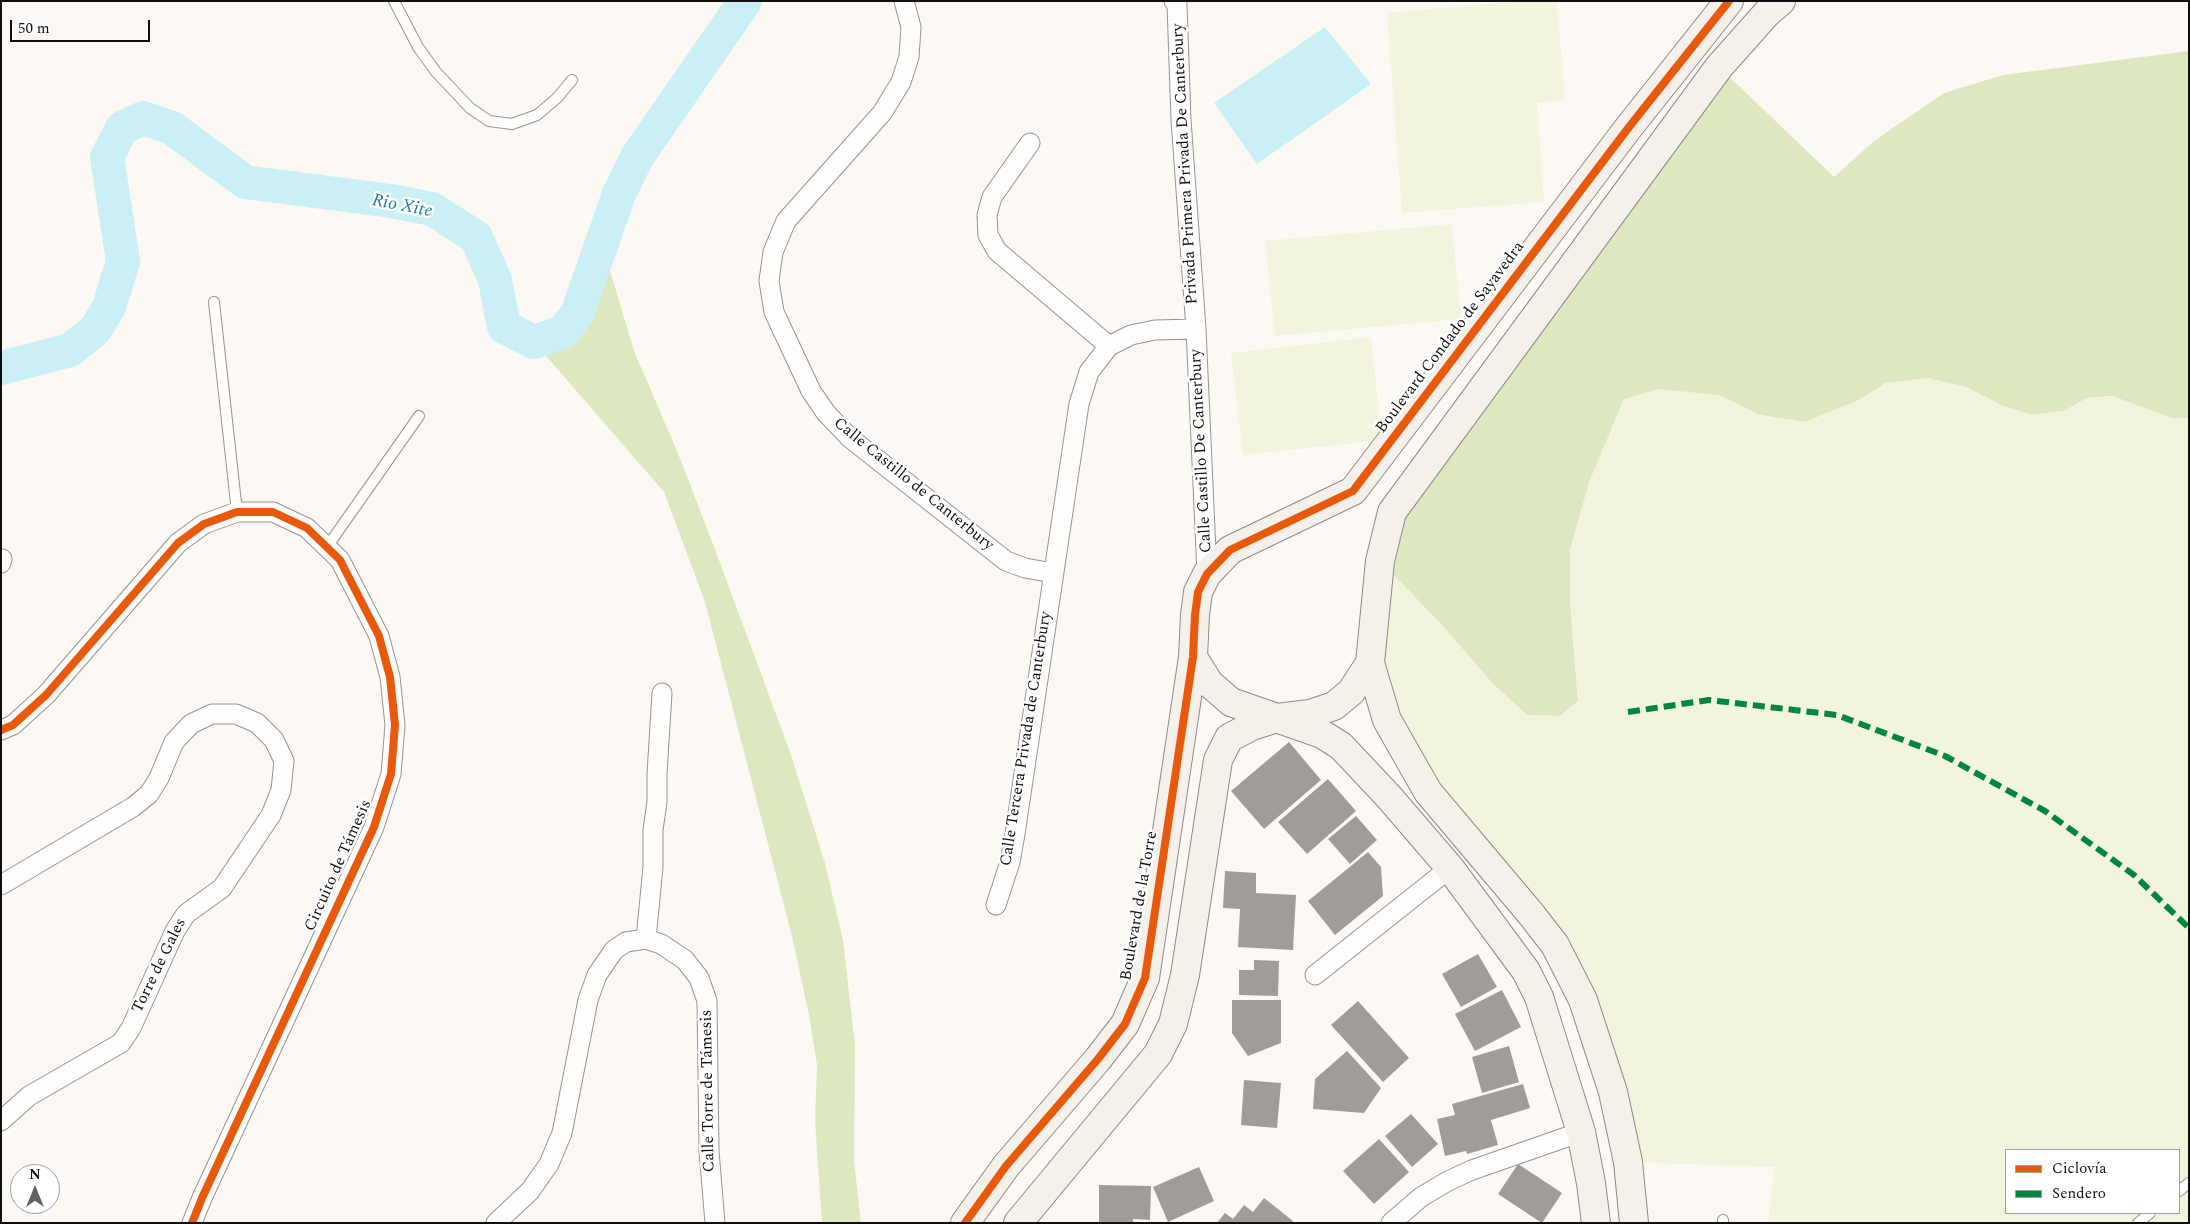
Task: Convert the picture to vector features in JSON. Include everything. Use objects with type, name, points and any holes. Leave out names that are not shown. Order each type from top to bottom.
[{"type":"street","name":"Calle Castillo de Canterbury","points":[[904,1],[911,27],[909,56],[900,82],[882,112],[786,221],[773,252],[769,281],[774,312],[811,391],[826,413],[850,438],[1006,561],[1025,568],[1053,573],[1078,404],[1089,372],[1109,346],[1131,335],[1156,330],[1196,329]]},
{"type":"street","name":"Privada Primera Privada De Canterbury","points":[[1174,1],[1177,4],[1181,120],[1196,329]]},
{"type":"street","name":"Boulevard Condado de Sayavedra","points":[[1193,657],[1198,592],[1207,574],[1230,550],[1353,491],[1629,127],[1729,1]]},
{"type":"street","points":[[1634,1223],[1628,1162],[1613,1092],[1583,1000],[1555,946],[1428,792],[1387,720],[1370,662],[1380,562],[1392,512],[1719,67],[1767,13],[1781,1]]},
{"type":"street","points":[[1030,143],[992,197],[987,215],[988,235],[997,251],[1109,346]]},
{"type":"street","name":"Calle Castillo De Canterbury","points":[[1196,329],[1207,574]]},
{"type":"street","points":[[1353,491],[1369,491],[1384,498],[1392,512]]},
{"type":"street","name":"Circuito de Támesis","points":[[1,730],[13,725],[46,695],[178,544],[204,524],[238,512],[272,512],[307,528],[340,560],[359,593],[379,636],[390,676],[395,725],[391,774],[374,827],[192,1223]]},
{"type":"street","name":"Calle Tercera Privada de Canterbury","points":[[996,905],[1010,862],[1016,834],[1053,573]]},
{"type":"street","points":[[1193,657],[1209,683],[1231,702],[1322,734],[1340,746],[1450,868],[1526,971],[1538,997],[1581,1132],[1591,1183],[1596,1223]]},
{"type":"street","name":"Boulevard de la Torre","points":[[965,1223],[1006,1166],[1098,1059],[1124,1024],[1145,978],[1193,657]]},
{"type":"street","points":[[1018,1223],[1158,1054],[1172,1024],[1185,975],[1218,760],[1229,738],[1252,726],[1278,718],[1310,714],[1334,706],[1351,692],[1370,662]]},
{"type":"street","points":[[496,1223],[530,1191],[549,1164],[562,1133],[588,1000],[597,975],[614,950],[626,942],[646,939],[653,867],[653,830],[657,802],[662,693]]},
{"type":"street","name":"Torre de Gales","points":[[1,885],[133,807],[149,794],[159,778],[174,742],[191,724],[212,714],[236,714],[257,723],[274,740],[284,761],[281,790],[271,815],[222,888],[186,914],[175,930],[130,1028],[121,1043],[29,1096],[1,1122]]},
{"type":"street","points":[[1316,975],[1450,868]]},
{"type":"street","name":"Calle Torre de Támesis","points":[[646,939],[661,944],[684,960],[699,978],[707,1001],[709,1151],[715,1223]]},
{"type":"street","points":[[1391,1223],[1421,1197],[1448,1180],[1581,1132]]},
{"type":"lane","points":[[394,1],[418,47],[436,72],[470,108],[490,121],[512,124],[537,115],[557,98],[572,80]]},
{"type":"lane","points":[[214,302],[238,512]]},
{"type":"lane","points":[[327,546],[419,416]]},
{"type":"lane","points":[[2138,1223],[2149,1214]]},
{"type":"green space","points":[[1520,1],[1557,1],[1565,100],[1537,103],[1544,202],[1402,213],[1387,13]]},
{"type":"green space","points":[[2189,51],[2189,418],[2171,418],[2112,396],[2087,398],[2064,411],[2032,415],[2003,406],[1966,387],[1886,383],[1857,401],[1805,422],[1760,415],[1718,395],[1624,399],[1589,483],[1570,551],[1570,600],[1578,701],[1560,716],[1527,715],[1493,684],[1440,623],[1380,561],[1384,542],[1719,67],[1834,177],[1874,141],[1944,93],[2003,75]]},
{"type":"green space","points":[[1452,224],[1461,319],[1275,336],[1265,241]]},
{"type":"green space","points":[[602,244],[634,351],[677,451],[713,544],[790,752],[825,863],[843,940],[855,1045],[854,1161],[861,1223],[822,1223],[815,1121],[817,1065],[809,1015],[792,936],[705,602],[664,492],[534,342],[563,332],[577,314]]},
{"type":"green space","points":[[1371,337],[1382,440],[1243,455],[1231,353]]},
{"type":"green space","points":[[1928,378],[1966,387],[2003,406],[2032,415],[2064,411],[2087,398],[2112,396],[2171,418],[2189,418],[2189,1223],[1768,1223],[1775,1167],[1628,1162],[1583,1000],[1454,824],[1370,663],[1380,561],[1440,623],[1493,684],[1527,715],[1560,716],[1578,701],[1570,600],[1570,551],[1589,483],[1624,399],[1659,389],[1718,395],[1760,415],[1805,422],[1857,401],[1886,383]]},
{"type":"water","points":[[1325,27],[1371,84],[1257,164],[1214,103]]},
{"type":"building","points":[[1289,742],[1321,780],[1264,829],[1231,791]]},
{"type":"building","points":[[1328,779],[1356,811],[1307,854],[1278,822]]},
{"type":"building","points":[[1356,816],[1377,840],[1350,864],[1328,839]]},
{"type":"building","points":[[1368,852],[1381,867],[1383,896],[1335,935],[1308,901]]},
{"type":"building","points":[[1225,871],[1256,873],[1256,893],[1296,895],[1293,950],[1238,947],[1240,909],[1223,908]]},
{"type":"building","points":[[1478,954],[1497,987],[1461,1007],[1442,974]]},
{"type":"building","points":[[1254,960],[1279,961],[1278,996],[1239,995],[1239,970],[1254,970]]},
{"type":"building","points":[[1502,990],[1521,1027],[1475,1051],[1455,1014]]},
{"type":"building","points":[[1232,1000],[1281,1000],[1281,1043],[1248,1056],[1232,1033]]},
{"type":"building","points":[[1358,1001],[1409,1058],[1383,1082],[1331,1025]]},
{"type":"building","points":[[1509,1046],[1519,1082],[1482,1093],[1472,1057]]},
{"type":"building","points":[[1347,1051],[1381,1088],[1364,1113],[1313,1109],[1315,1079]]},
{"type":"building","points":[[1244,1080],[1281,1083],[1277,1128],[1241,1125]]},
{"type":"building","points":[[1523,1084],[1530,1108],[1491,1120],[1498,1145],[1467,1154],[1466,1151],[1445,1156],[1437,1119],[1455,1115],[1452,1104]]},
{"type":"building","points":[[1411,1114],[1438,1144],[1412,1167],[1385,1136]]},
{"type":"building","points":[[1379,1139],[1409,1172],[1374,1204],[1343,1171]]},
{"type":"building","points":[[1518,1164],[1562,1193],[1542,1223],[1498,1194]]},
{"type":"building","points":[[1199,1167],[1214,1201],[1168,1222],[1153,1187]]},
{"type":"building","points":[[1099,1185],[1151,1186],[1150,1220],[1133,1219],[1133,1223],[1099,1223]]},
{"type":"building","points":[[1264,1198],[1293,1221],[1292,1223],[1217,1223],[1225,1213],[1233,1219],[1244,1205],[1253,1212]]},
{"type":"waterway","name":"Rio Xite","points":[[1,368],[70,350],[95,330],[109,307],[123,261],[107,157],[122,128],[143,118],[172,128],[245,182],[391,201],[432,209],[476,237],[495,280],[504,327],[534,342],[563,332],[577,314],[619,194],[637,157],[745,1]]},
{"type":"marked path","points":[[1628,712],[1709,700],[1837,715],[1945,756],[2045,811],[2134,875],[2189,928]]},
{"type":"cycle path","points":[[965,1223],[1006,1166],[1098,1059],[1125,1024],[1145,978],[1193,657],[1198,592],[1207,574],[1230,550],[1353,491],[1629,127],[1729,1]]},
{"type":"cycle path","points":[[1,730],[13,725],[46,695],[178,543],[204,524],[237,512],[273,512],[307,528],[340,560],[379,636],[390,677],[395,725],[391,774],[374,827],[192,1223]]}]
